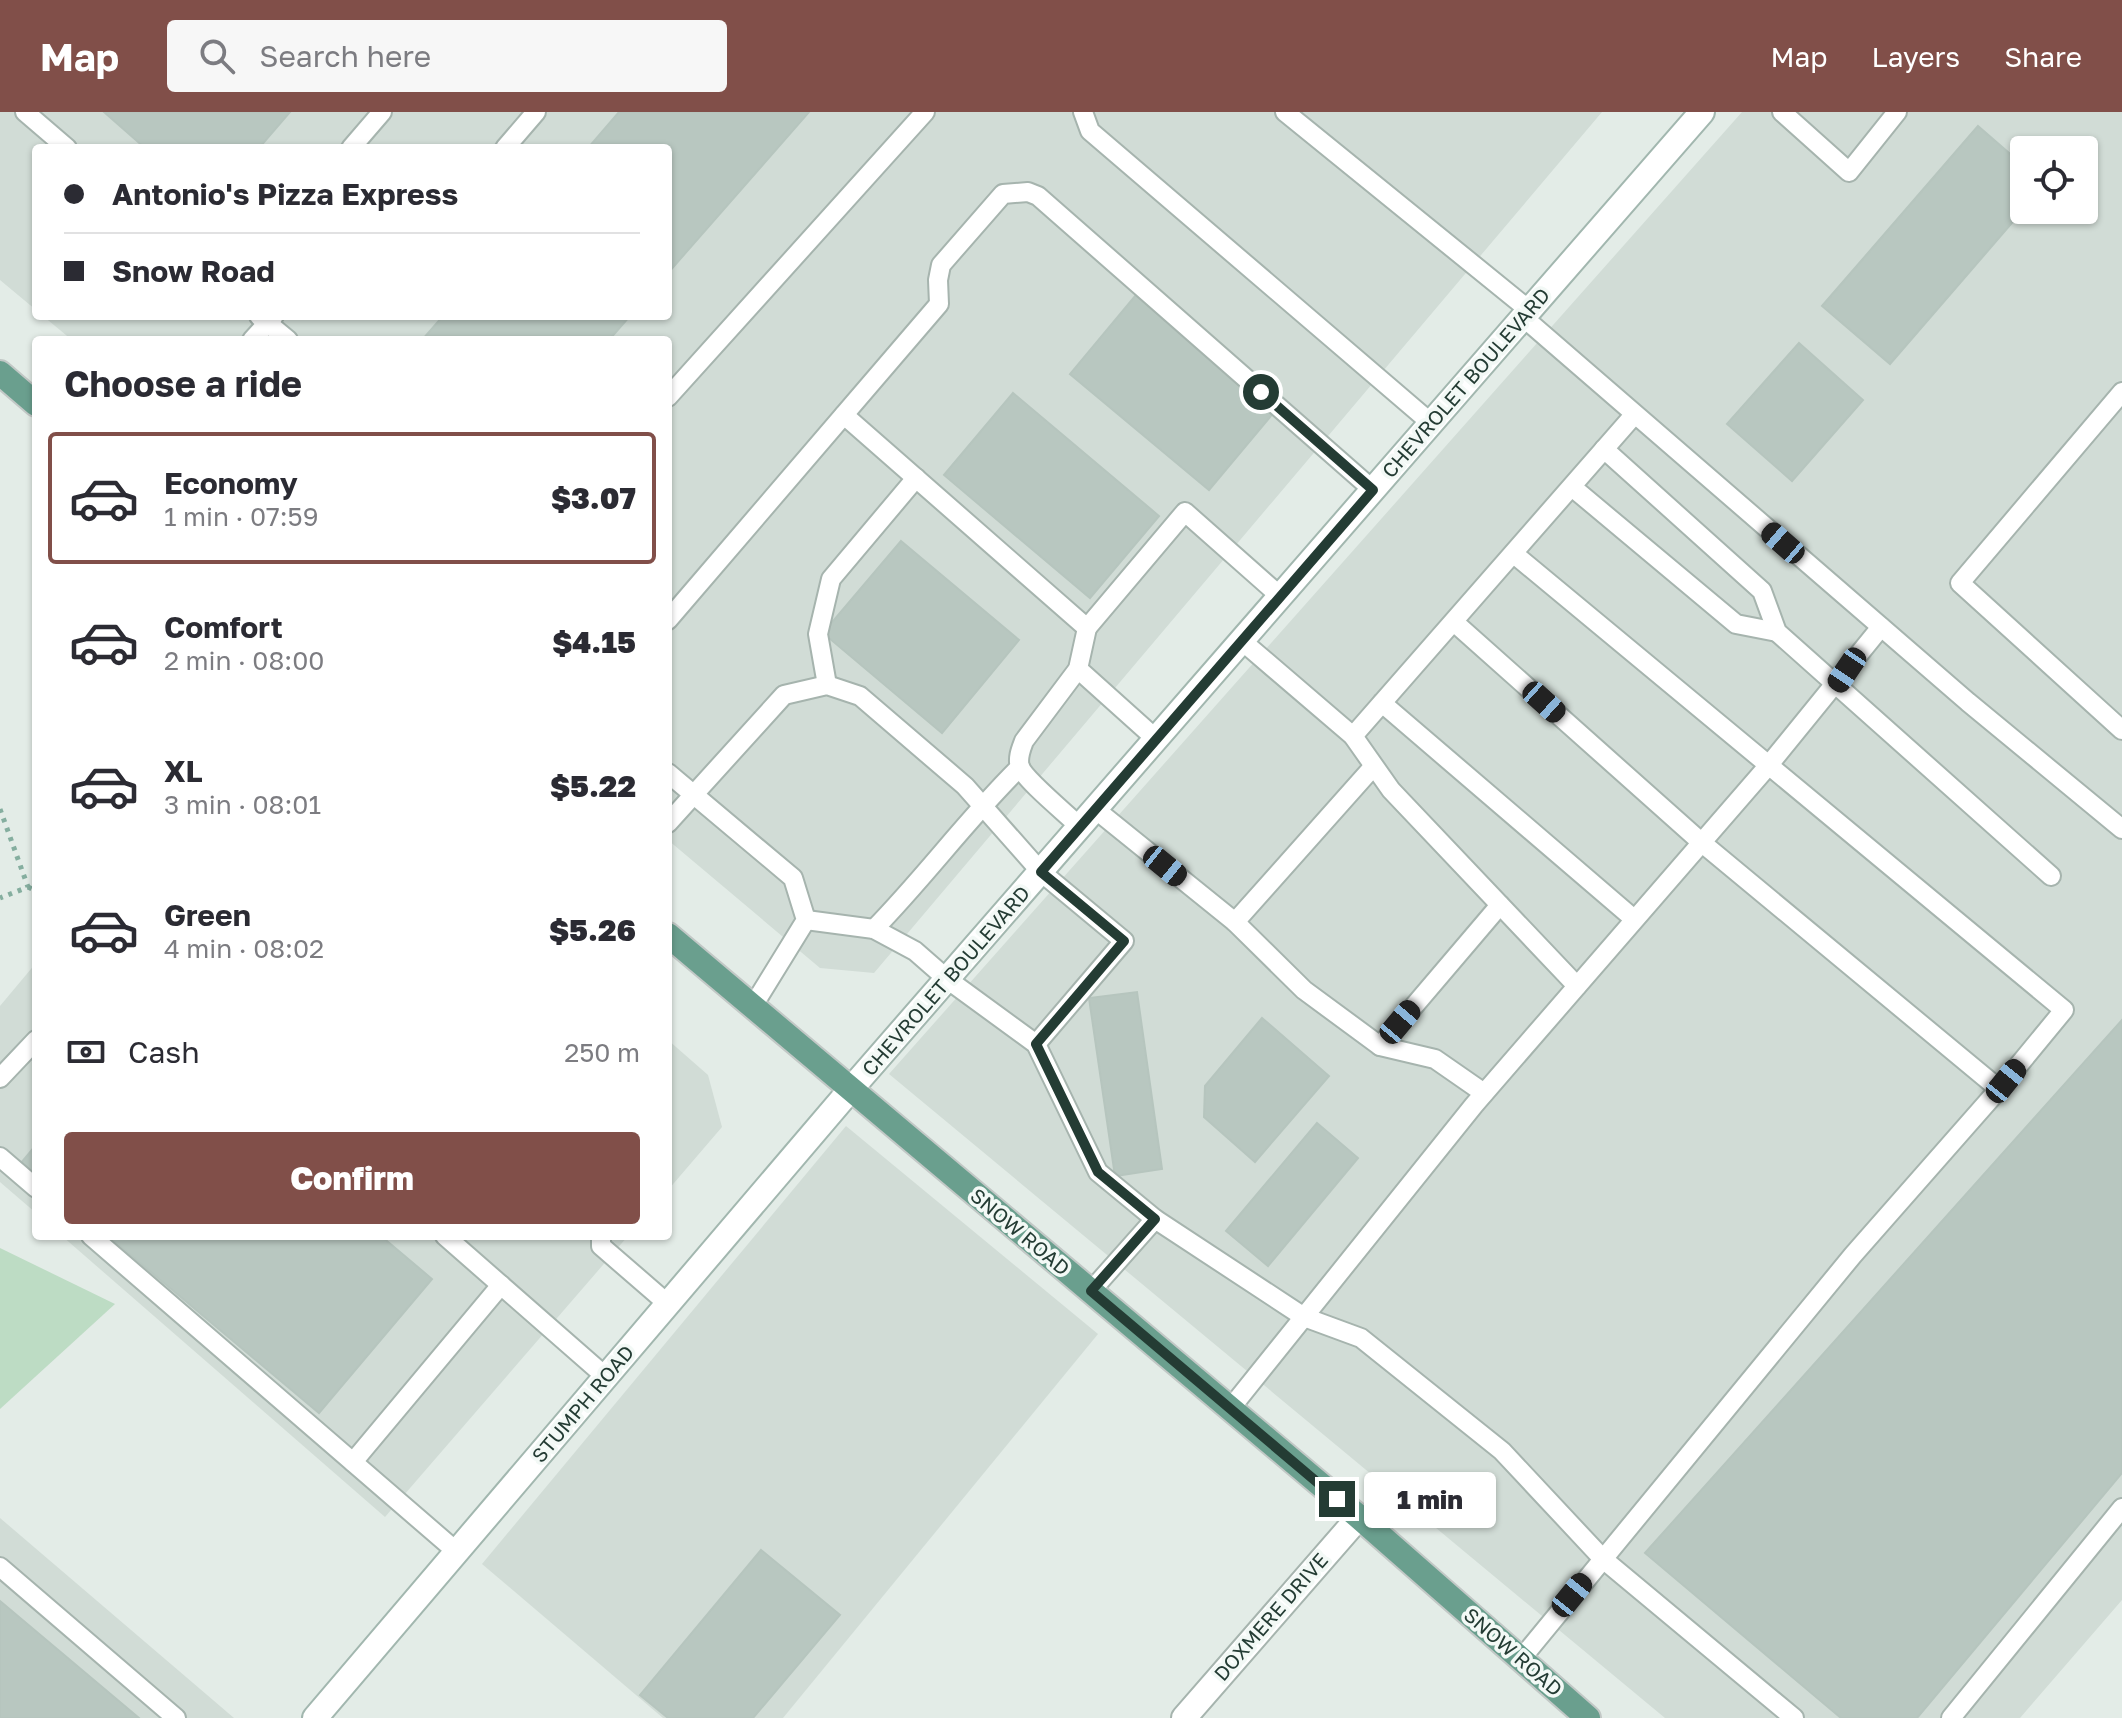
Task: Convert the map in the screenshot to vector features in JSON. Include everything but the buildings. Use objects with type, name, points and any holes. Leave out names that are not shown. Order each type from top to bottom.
[{"type":"main road","name":"CHEVROLET BOULEVARD","points":[[851,1089],[1702,112]]},
{"type":"main road","points":[[0,373],[32,401]]},
{"type":"main road","name":"SNOW ROAD","points":[[672,938],[1359,1517],[1588,1718]]},
{"type":"main road","name":"STUMPH ROAD","points":[[315,1718],[851,1089]]},
{"type":"main road","name":"DOXMERE DRIVE","points":[[1184,1718],[1359,1517]]},
{"type":"lane","points":[[25,112],[62,144]]},
{"type":"lane","points":[[354,144],[382,112]]},
{"type":"lane","points":[[508,144],[536,112]]},
{"type":"lane","points":[[672,393],[925,112]]},
{"type":"lane","points":[[1083,112],[1090,131],[1431,423]]},
{"type":"lane","points":[[1285,112],[1526,314],[1634,415],[2122,829]]},
{"type":"lane","points":[[1782,112],[1849,172],[1897,112]]},
{"type":"lane","points":[[672,615],[939,304],[941,265],[1003,194],[1028,192],[1038,196],[1373,490]]},
{"type":"lane","points":[[269,320],[284,336]]},
{"type":"lane","points":[[2122,392],[1960,583],[2122,730]]},
{"type":"lane","points":[[844,415],[1087,628]]},
{"type":"lane","points":[[1353,736],[1634,415]]},
{"type":"lane","points":[[1604,449],[1762,591],[1777,632],[2051,876]]},
{"type":"lane","points":[[827,685],[818,634],[831,579],[916,478]]},
{"type":"lane","points":[[1572,487],[1736,624],[1777,632]]},
{"type":"lane","points":[[1280,596],[1185,512],[1087,628],[1078,669],[1024,741],[1019,754],[1020,767],[1235,922],[1304,990],[1380,1046],[1435,1059],[1484,1093]]},
{"type":"lane","points":[[1514,554],[2064,1010],[1845,1265],[1521,1659]]},
{"type":"lane","points":[[1454,622],[1701,842],[1999,1089]]},
{"type":"lane","points":[[1230,1409],[1484,1093],[1768,766],[1837,685],[1881,627]]},
{"type":"lane","points":[[1242,641],[1353,736],[1373,767],[1577,986]]},
{"type":"lane","points":[[1078,669],[1156,739]]},
{"type":"lane","points":[[672,819],[784,695],[827,685],[860,696],[983,803],[1041,872],[1124,941],[1036,1044]]},
{"type":"lane","points":[[1382,703],[1634,919]]},
{"type":"lane","points":[[874,929],[909,894],[983,803],[1020,767]]},
{"type":"lane","points":[[1235,922],[1373,767]]},
{"type":"lane","points":[[672,777],[793,878],[806,920],[753,1006]]},
{"type":"lane","points":[[1380,1046],[1500,905]]},
{"type":"lane","points":[[806,920],[874,929],[915,951],[947,979],[1036,1044],[1098,1172],[1155,1219],[1304,1317],[1361,1338],[1502,1451],[1603,1559],[1794,1718]]},
{"type":"lane","points":[[0,1078],[32,1044]]},
{"type":"lane","points":[[0,1157],[32,1185]]},
{"type":"lane","points":[[1091,1291],[1155,1219]]},
{"type":"lane","points":[[96,1240],[457,1552]]},
{"type":"lane","points":[[450,1240],[606,1377]]},
{"type":"lane","points":[[601,1240],[601,1246],[668,1304]]},
{"type":"lane","points":[[353,1462],[501,1285]]},
{"type":"lane","points":[[1951,1718],[2122,1508]]},
{"type":"lane","points":[[0,1567],[176,1718]]},
{"type":"path","points":[[0,809],[28,887],[32,889]]},
{"type":"path","points":[[0,898],[28,887]]},
{"type":"shaded area","points":[[0,112],[1602,112],[874,973],[820,968],[672,843],[672,336],[67,336],[48,320],[672,320],[672,144],[32,144],[32,307],[0,280]]},
{"type":"shaded area","points":[[1742,112],[2122,112],[2122,1600],[2020,1718],[1665,1718],[889,1074]]},
{"type":"shaded area","points":[[32,968],[32,1210],[0,1182],[0,1006]]},
{"type":"shaded area","points":[[672,1044],[708,1075],[722,1127],[672,1185]]},
{"type":"shaded area","points":[[846,1126],[1098,1334],[783,1718],[663,1718],[482,1564]]},
{"type":"shaded area","points":[[67,1240],[625,1240],[385,1517]]},
{"type":"shaded area","points":[[0,1518],[234,1718],[0,1718]]},
{"type":"green space","points":[[0,1248],[115,1304],[0,1409]]},
{"type":"route","points":[[1261,392],[1373,490],[1041,872],[1124,941],[1036,1044],[1098,1172],[1155,1219],[1091,1291],[1337,1499]]}]
